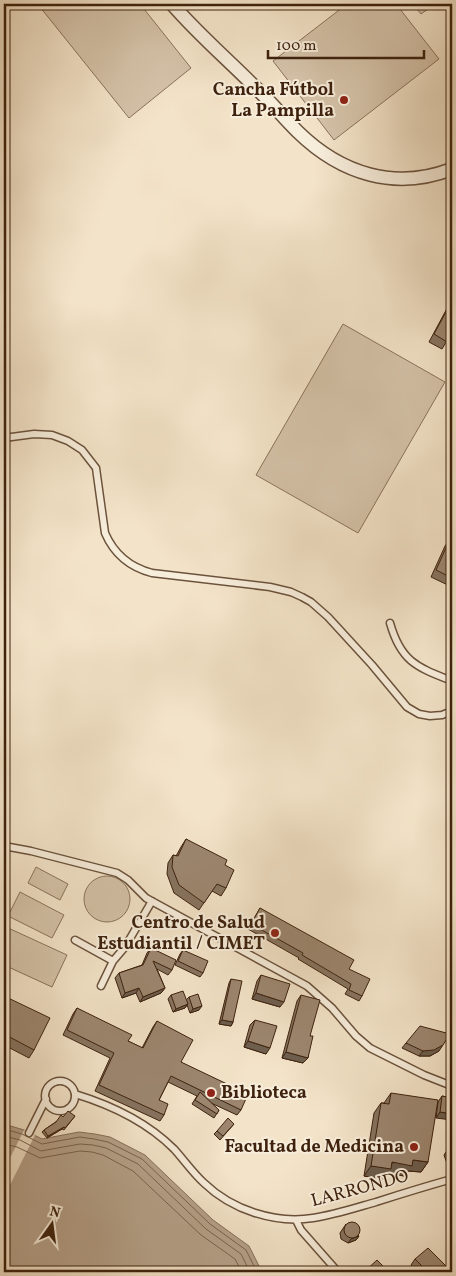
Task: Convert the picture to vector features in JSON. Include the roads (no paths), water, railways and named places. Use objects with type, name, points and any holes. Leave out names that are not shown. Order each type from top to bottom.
[{"type":"street","points":[[172,4],[299,133],[323,154],[360,172],[394,178],[429,176],[452,169]]},
{"type":"lane","points":[[4,438],[34,434],[52,435],[68,441],[82,450],[96,468],[105,533],[119,555],[134,566],[152,573],[270,587],[302,596],[328,617],[372,665],[407,708],[418,714],[430,716],[442,715],[452,711]]},
{"type":"lane","points":[[390,623],[397,644],[414,664],[421,669],[452,681]]},
{"type":"lane","points":[[4,846],[112,871],[128,880],[140,894],[307,986],[332,1008],[356,1036],[370,1048],[424,1075],[452,1086]]},
{"type":"lane","points":[[101,986],[113,961],[125,947],[152,901]]},
{"type":"lane","points":[[75,940],[113,961]]},
{"type":"lane","points":[[29,1133],[46,1099],[48,1088],[57,1081],[68,1083],[75,1094],[73,1104],[65,1110],[54,1109],[48,1104],[46,1099]]},
{"type":"lane","name":"LARRONDO","points":[[75,1094],[114,1108],[149,1129],[173,1148],[205,1184],[236,1205],[259,1214],[296,1220],[324,1217],[452,1179]]},
{"type":"lane","points":[[296,1220],[300,1230],[338,1272]]},
{"type":"water","points":[[4,1124],[24,1130],[42,1139],[79,1132],[110,1137],[145,1155],[213,1220],[249,1246],[262,1272],[4,1272]]},
{"type":"place","name":"Cancha Fútbol La Pampilla","points":[[344,100]]},
{"type":"place","name":"Centro de Salud Estudiantil / CIMET","points":[[275,933]]},
{"type":"place","name":"Biblioteca","points":[[211,1093]]},
{"type":"place","name":"Facultad de Medicina","points":[[414,1147]]}]
